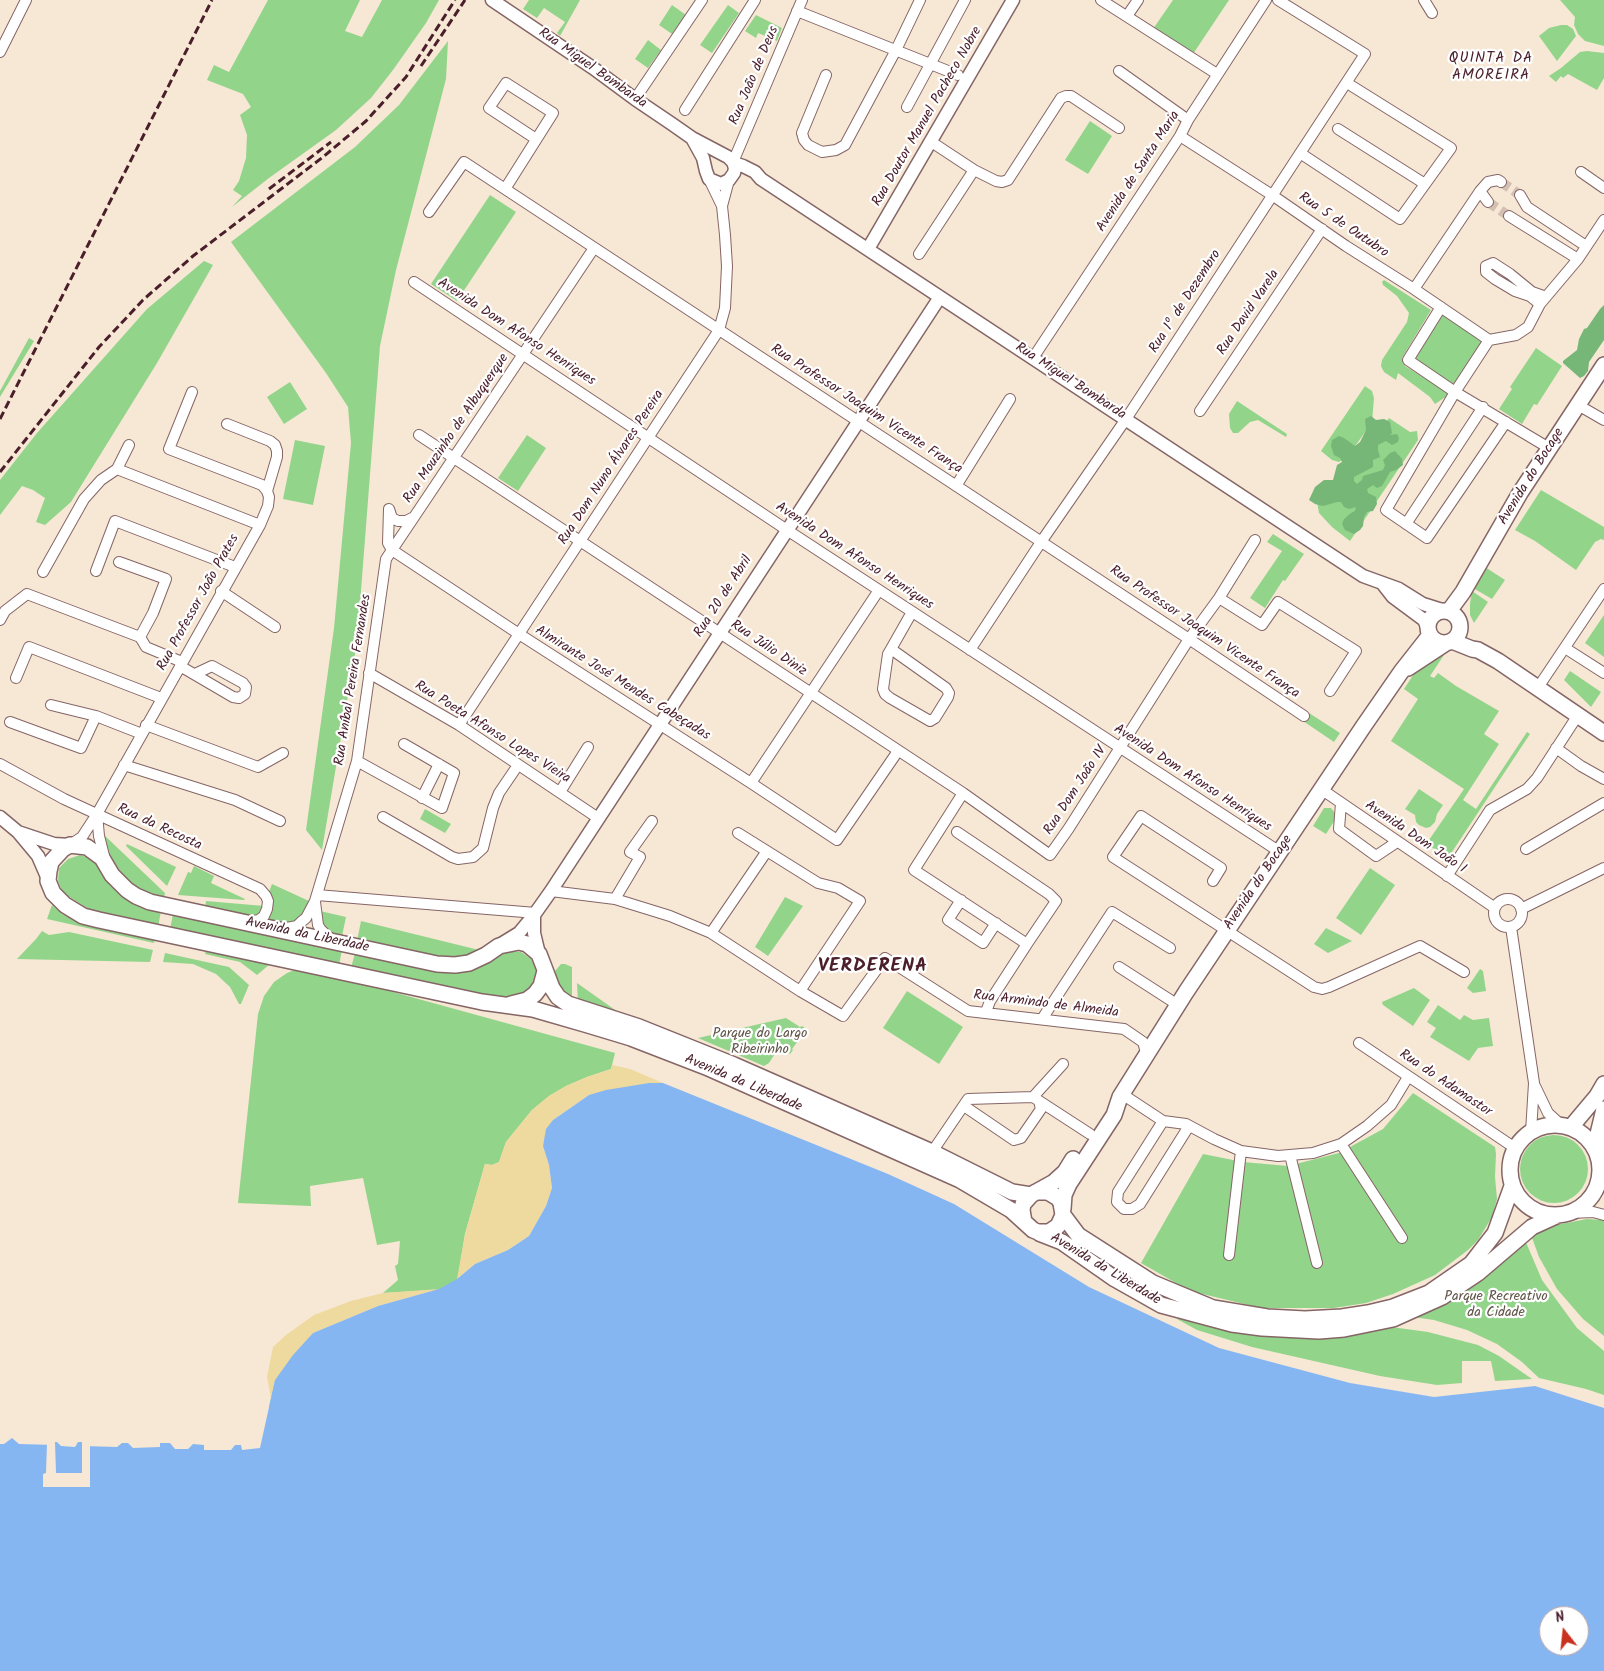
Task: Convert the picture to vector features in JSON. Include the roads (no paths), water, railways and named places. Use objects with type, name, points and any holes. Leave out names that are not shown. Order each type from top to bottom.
[{"type":"main road","name":"Avenida do Bocage","points":[[1401,672],[1452,626],[1463,608],[1463,592],[1520,492],[1604,365]]},
{"type":"main road","name":"Avenida do Bocage","points":[[1063,1212],[1064,1195],[1069,1184],[1114,1115],[1121,1095],[1178,1005],[1321,789],[1429,632],[1428,622],[1431,616],[1436,612],[1452,626]]},
{"type":"main road","points":[[1429,632],[1434,640],[1452,626]]},
{"type":"main road","name":"Rua Miguel Bombarda","points":[[1452,626],[1472,649],[1478,650],[1604,733]]},
{"type":"main road","points":[[48,881],[51,862],[63,849],[70,845]]},
{"type":"main road","name":"Avenida da Liberdade","points":[[70,845],[87,847],[93,850],[102,858],[119,883],[140,899],[165,906],[448,965],[460,965],[478,960],[499,946],[519,942],[527,944],[539,954],[552,988],[558,997],[568,1004],[638,1027],[734,1065],[932,1152],[1012,1192],[1034,1194]]},
{"type":"main road","name":"Avenida da Liberdade","points":[[48,881],[53,893],[65,905],[83,916],[502,1006],[532,1009],[631,1038],[706,1067],[960,1180],[1011,1210],[1024,1222]]},
{"type":"main road","name":"Avenida da Liberdade","points":[[502,1006],[516,1004],[527,1000],[535,994],[542,986],[545,971]]},
{"type":"main road","points":[[1566,1126],[1604,1084]]},
{"type":"main road","name":"Avenida do Bocage","points":[[1034,1194],[1054,1182],[1065,1172],[1106,1108],[1121,1095]]},
{"type":"main road","points":[[1601,1166],[1592,1143],[1583,1134],[1566,1126],[1546,1126],[1530,1132],[1515,1148],[1510,1160],[1512,1186],[1525,1204],[1534,1211],[1545,1214],[1563,1214],[1583,1206],[1593,1196],[1599,1183],[1601,1166],[1598,1134],[1604,1109]]},
{"type":"main road","name":"Avenida da Liberdade","points":[[1063,1212],[1078,1235],[1153,1283],[1213,1308],[1267,1317],[1342,1318],[1368,1314],[1393,1307],[1428,1293],[1471,1264],[1495,1233],[1512,1186]]},
{"type":"main road","points":[[1042,1191],[1054,1194],[1062,1203],[1063,1212],[1058,1226],[1049,1232],[1033,1230],[1024,1222],[1022,1210],[1024,1204],[1034,1194],[1042,1191]]},
{"type":"main road","name":"Avenida da Liberdade","points":[[1038,1232],[1062,1242],[1115,1280],[1162,1304],[1232,1324],[1262,1328],[1319,1331],[1344,1329],[1394,1319],[1442,1298],[1478,1273],[1532,1227],[1563,1214]]},
{"type":"street","points":[[0,52],[26,0]]},
{"type":"street","name":"Rua Miguel Bombarda","points":[[492,0],[692,138],[755,172],[761,179],[1364,576],[1400,589],[1452,626]]},
{"type":"street","points":[[635,99],[702,0]]},
{"type":"street","points":[[686,110],[755,0]]},
{"type":"street","name":"Rua João de Deus","points":[[730,160],[802,0]]},
{"type":"street","points":[[826,75],[802,133],[808,145],[822,152],[836,150],[845,145],[896,50],[920,0]]},
{"type":"street","points":[[907,107],[965,0]]},
{"type":"street","name":"Rua Doutor Manuel Pacheco Nobre","points":[[868,249],[1013,0]]},
{"type":"street","points":[[1101,0],[1217,74]]},
{"type":"street","points":[[1127,16],[1138,0]]},
{"type":"street","name":"Avenida de Santa Maria","points":[[1033,358],[1180,136],[1217,74],[1266,0]]},
{"type":"street","name":"Rua 1º de Dezembro","points":[[970,650],[1041,542],[1126,419],[1365,54],[1278,0]]},
{"type":"street","points":[[1424,0],[1432,13]]},
{"type":"street","points":[[797,11],[958,75]]},
{"type":"street","points":[[1119,71],[1188,120]]},
{"type":"street","points":[[504,188],[553,113],[506,83],[489,108],[536,139]]},
{"type":"street","points":[[1300,153],[1400,219],[1451,148],[1347,83]]},
{"type":"street","points":[[930,140],[974,170],[996,182],[1002,182],[1008,180],[1061,98],[1071,96],[1118,128]]},
{"type":"street","points":[[1338,129],[1425,184]]},
{"type":"street","name":"Rua 5 de Outubro","points":[[1180,136],[1490,340]]},
{"type":"street","name":"Rua Miguel Bombarda","points":[[692,138],[713,182],[721,184],[747,175],[761,179]]},
{"type":"street","points":[[708,173],[710,158],[719,154],[730,160],[734,173],[731,179]]},
{"type":"street","name":"Rua Professor Joaquim Vicente França","points":[[428,212],[464,162],[1304,716]]},
{"type":"street","points":[[919,254],[974,170]]},
{"type":"street","points":[[1581,172],[1604,188]]},
{"type":"street","name":"Rua Dom Nuno Álvares Pereira","points":[[459,725],[719,330],[725,308],[727,266],[722,206],[708,173]]},
{"type":"street","name":"Rua Dom Nuno Álvares Pereira","points":[[722,206],[731,179]]},
{"type":"street","points":[[1414,289],[1480,191],[1488,182],[1498,180],[1501,182]]},
{"type":"street","points":[[1480,191],[1488,202]]},
{"type":"street","points":[[1520,195],[1527,207],[1586,246]]},
{"type":"street","points":[[1527,207],[1523,208],[1513,218],[1578,259]]},
{"type":"street","points":[[1506,422],[1427,538],[1386,510],[1455,392],[1490,340],[1516,335],[1528,327],[1543,301],[1578,259],[1604,220]]},
{"type":"street","name":"Rua David Varela","points":[[1200,411],[1322,229]]},
{"type":"street","name":"Rua Mouzinho de Albuquerque","points":[[392,550],[594,248]]},
{"type":"street","points":[[1493,263],[1510,274],[1543,301],[1515,291],[1494,279],[1486,272],[1486,266],[1493,263]]},
{"type":"street","name":"Avenida Dom Afonso Henriques","points":[[414,282],[786,530],[1280,852]]},
{"type":"street","name":"Rua 20 de Abril","points":[[499,946],[519,933],[551,891],[940,296]]},
{"type":"street","points":[[1441,307],[1408,360],[1455,392],[1549,448]]},
{"type":"street","points":[[192,392],[170,449],[262,486],[267,490]]},
{"type":"street","points":[[956,486],[1010,400]]},
{"type":"street","points":[[1578,405],[1604,420]]},
{"type":"street","points":[[1406,524],[1483,408]]},
{"type":"street","name":"Rua Professor João Prates","points":[[70,845],[82,837],[97,814],[234,567],[260,525],[268,506],[269,497],[267,490],[277,457],[275,445],[270,441],[227,424]]},
{"type":"street","name":"Rua Júlio Diniz","points":[[419,435],[963,793],[1050,855]]},
{"type":"street","points":[[43,572],[84,499],[101,480],[117,469],[129,445]]},
{"type":"street","points":[[117,469],[260,525]]},
{"type":"street","points":[[392,550],[388,543],[389,509],[392,518],[398,521],[406,521],[414,517]]},
{"type":"street","points":[[96,571],[115,521],[234,567]]},
{"type":"street","name":"Rua Dom João IV","points":[[1050,855],[1255,540]]},
{"type":"street","name":"Almirante José Mendes Cabeçadas","points":[[392,550],[837,840],[898,751]]},
{"type":"street","name":"Rua Aníbal Pereira Fernandes","points":[[316,898],[357,761],[386,559],[392,550]]},
{"type":"street","points":[[119,562],[166,579],[153,613],[140,636]]},
{"type":"street","name":"Rua Miguel Bombarda","points":[[1381,581],[1393,597],[1424,620],[1429,632]]},
{"type":"street","points":[[1538,689],[1604,589]]},
{"type":"street","points":[[751,783],[879,590]]},
{"type":"street","points":[[221,591],[275,627]]},
{"type":"street","points":[[0,620],[5,611],[27,594],[140,636],[146,647],[181,664],[195,674]]},
{"type":"street","points":[[1219,598],[1262,625],[1278,602],[1356,652],[1330,691]]},
{"type":"street","points":[[891,649],[946,688],[949,693],[935,718],[930,721],[885,694],[883,689],[888,654],[912,612]]},
{"type":"street","points":[[16,678],[29,647],[162,698]]},
{"type":"street","points":[[1565,648],[1604,673]]},
{"type":"street","name":"Rua Poeta Afonso Lopes Vieira","points":[[369,674],[459,725],[598,818]]},
{"type":"street","points":[[51,705],[144,730],[258,767],[283,753]]},
{"type":"street","points":[[1447,876],[1490,810],[1527,789],[1537,778],[1578,715]]},
{"type":"street","points":[[10,722],[81,748],[96,716]]},
{"type":"street","points":[[357,761],[442,808],[454,773],[404,744]]},
{"type":"street","points":[[560,792],[588,747]]},
{"type":"street","points":[[1556,748],[1581,766],[1604,778]]},
{"type":"street","name":"Rua da Recosta","points":[[0,764],[64,799],[260,889],[268,901],[266,913],[259,920],[243,922]]},
{"type":"street","points":[[422,798],[439,764]]},
{"type":"street","points":[[383,817],[452,857],[458,859],[473,857],[482,848],[492,808],[498,793],[518,765]]},
{"type":"street","points":[[124,766],[235,800],[280,821]]},
{"type":"street","name":"Avenida Dom João I","points":[[1321,789],[1495,908]]},
{"type":"street","points":[[963,793],[914,870],[1026,944]]},
{"type":"street","points":[[1341,803],[1339,829],[1376,856],[1397,842]]},
{"type":"street","points":[[1526,848],[1604,803]]},
{"type":"street","points":[[97,814],[106,865]]},
{"type":"street","points":[[1213,881],[1222,868],[1141,816],[1113,857],[1308,985],[1322,989],[1420,946],[1464,972]]},
{"type":"street","name":"Avenida da Liberdade","points":[[0,817],[15,829],[38,856],[48,881]]},
{"type":"street","points":[[615,899],[640,857],[630,852],[652,821]]},
{"type":"street","name":"Avenida da Liberdade","points":[[15,829],[54,844],[70,845]]},
{"type":"street","points":[[957,832],[1048,894],[1056,902],[1026,944],[990,1001],[986,1012]]},
{"type":"street","points":[[738,833],[818,882],[838,888],[860,901],[800,991]]},
{"type":"street","points":[[711,933],[767,851]]},
{"type":"street","points":[[1521,909],[1604,868]]},
{"type":"street","name":"Rua Armindo de Almeida","points":[[551,891],[615,899],[670,916],[711,933],[800,991],[843,1016],[885,958],[968,1011],[1124,1029],[1143,1042],[1147,1056]]},
{"type":"street","points":[[316,898],[535,914],[534,933],[539,954]]},
{"type":"street","points":[[279,930],[297,926],[302,922],[316,898]]},
{"type":"street","points":[[316,898],[318,925],[325,934],[336,942]]},
{"type":"street","points":[[1508,899],[1517,903],[1521,909],[1520,920],[1511,927],[1503,926],[1495,919],[1495,908],[1499,902],[1508,899]]},
{"type":"street","points":[[961,900],[948,920],[982,943],[996,923]]},
{"type":"street","points":[[1042,1019],[1112,912],[1170,948]]},
{"type":"street","points":[[1511,927],[1534,1083],[1530,1132]]},
{"type":"street","points":[[1119,967],[1178,1005]]},
{"type":"street","name":"Rua do Adamastor","points":[[1359,1043],[1515,1148]]},
{"type":"street","points":[[1036,1099],[1063,1064]]},
{"type":"street","points":[[1121,1095],[1163,1121],[1189,1126],[1241,1151],[1278,1156],[1313,1153],[1341,1144],[1367,1126],[1391,1105],[1408,1077]]},
{"type":"street","points":[[1534,1083],[1548,1112],[1566,1126]]},
{"type":"street","points":[[964,1106],[1014,1140],[1021,1138],[1041,1109],[1036,1099]]},
{"type":"street","points":[[932,1152],[968,1100],[1036,1099],[1090,1134]]},
{"type":"street","points":[[1163,1121],[1118,1192],[1117,1202],[1124,1209],[1132,1209],[1140,1204],[1189,1126]]},
{"type":"street","points":[[1341,1144],[1402,1238]]},
{"type":"street","points":[[1229,1254],[1241,1151]]},
{"type":"street","points":[[1290,1155],[1316,1263]]},
{"type":"street","points":[[1563,1214],[1593,1212],[1604,1215]]},
{"type":"water","points":[[649,1083],[663,1083],[888,1174],[954,1204],[1089,1287],[1219,1348],[1350,1383],[1434,1397],[1535,1386],[1604,1408],[1604,1671],[0,1671],[0,1444],[4,1444],[12,1438],[19,1444],[55,1445],[55,1442],[57,1442],[61,1446],[75,1447],[78,1442],[82,1442],[83,1446],[117,1447],[122,1443],[128,1443],[133,1448],[160,1447],[160,1443],[170,1443],[175,1449],[188,1449],[193,1444],[204,1445],[204,1450],[231,1450],[235,1445],[241,1445],[242,1450],[260,1448],[275,1380],[293,1355],[313,1333],[378,1306],[439,1289],[457,1279],[475,1264],[508,1250],[529,1236],[546,1206],[552,1188],[549,1165],[543,1146],[546,1129],[553,1120],[589,1095],[606,1090]]},
{"type":"tunnel","points":[[1501,182],[1520,195]]},
{"type":"tunnel","points":[[1488,202],[1509,216]]},
{"type":"railway","points":[[0,419],[212,0]]},
{"type":"railway","points":[[0,472],[99,347],[143,300],[193,256],[323,157],[366,121],[406,77],[455,0]]},
{"type":"railway","points":[[421,66],[465,0]]},
{"type":"railway","points":[[269,189],[331,142]]},
{"type":"district","name":"QUINTA DA AMOREIRA","points":[[1491,68]]},
{"type":"district","name":"VERDERENA","points":[[873,968]]},
{"type":"park label","name":"Parque do Largo Ribeirinho","points":[[760,1044]]},
{"type":"park label","name":"Parque Recreativo da Cidade","points":[[1496,1306]]}]
